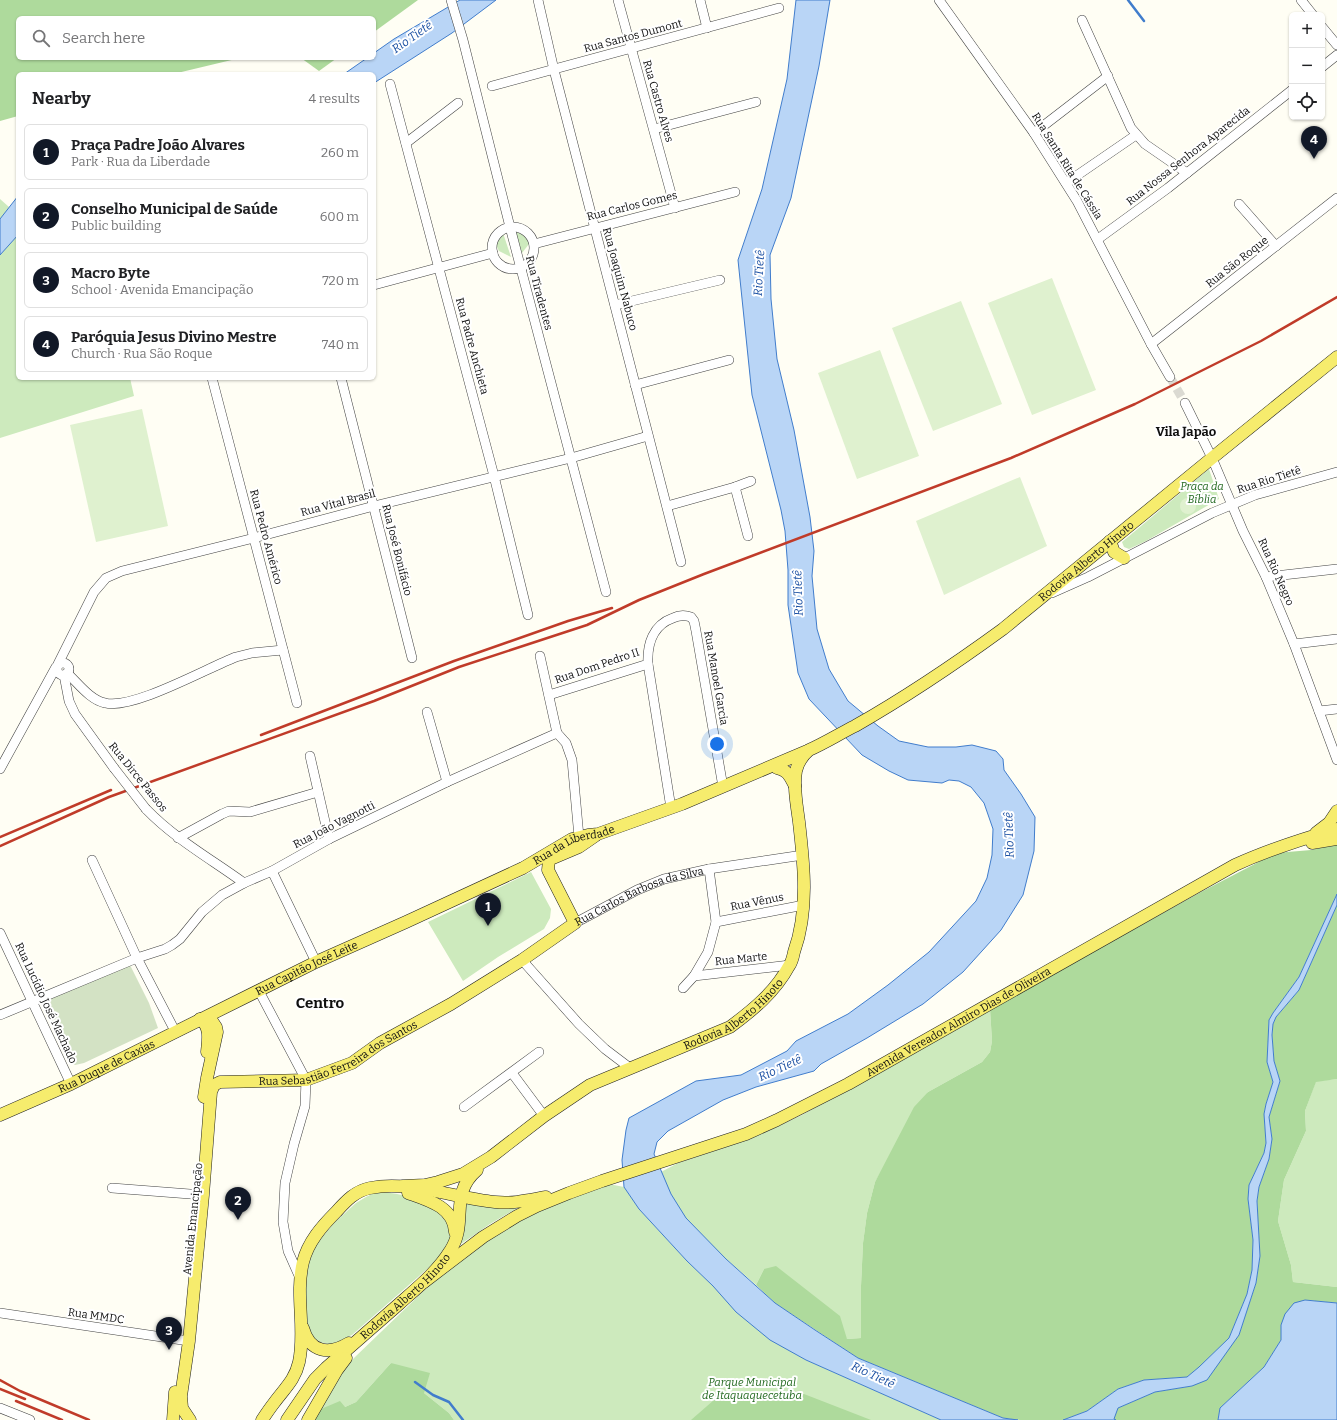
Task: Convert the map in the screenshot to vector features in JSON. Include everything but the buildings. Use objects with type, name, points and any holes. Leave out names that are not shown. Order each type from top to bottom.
[{"type":"main road","name":"Rodovia Alberto Hinoto","points":[[287,1420],[315,1379],[424,1282],[447,1256],[455,1243],[458,1233],[461,1196],[464,1184],[491,1157],[544,1116],[590,1085],[730,1026],[762,1002],[772,991],[790,965],[799,938],[804,905],[803,855],[795,788],[799,762],[809,750],[883,710],[949,668],[1003,629],[1337,357]]},
{"type":"main road","points":[[1110,542],[1114,552],[1124,558]]},
{"type":"main road","name":"Rodovia Alberto Hinoto","points":[[799,762],[809,756],[824,743]]},
{"type":"main road","name":"Rua da Liberdade","points":[[406,922],[523,868],[579,837],[598,834],[671,808],[809,750]]},
{"type":"main road","name":"Rua da Liberdade","points":[[745,778],[799,762]]},
{"type":"main road","points":[[777,768],[788,773],[795,788]]},
{"type":"main road","points":[[1313,836],[1328,823],[1337,811]]},
{"type":"main road","name":"Avenida Vereador Almiro Dias de Oliveira","points":[[424,1282],[498,1228],[537,1206],[602,1181],[746,1134],[777,1120],[848,1084],[1235,866],[1275,849],[1337,829]]},
{"type":"main road","points":[[575,923],[548,870],[549,860],[579,847],[598,834]]},
{"type":"main road","points":[[558,855],[561,851],[574,844],[579,837]]},
{"type":"main road","points":[[1275,849],[1337,839]]},
{"type":"main road","points":[[523,868],[536,866],[548,870]]},
{"type":"main road","name":"Rua Capitão José Leite","points":[[200,1019],[316,962],[406,922]]},
{"type":"main road","name":"Rua Carlos Barbosa da Silva","points":[[451,1004],[522,960],[575,923]]},
{"type":"main road","name":"Rua Sebastião Ferreira dos Santos","points":[[220,1082],[306,1080],[352,1063],[380,1043],[451,1004]]},
{"type":"main road","points":[[200,1019],[212,1021],[220,1009]]},
{"type":"main road","points":[[200,1019],[208,1028],[207,1078]]},
{"type":"main road","name":"Rua Duque de Caxias","points":[[0,1115],[71,1084],[200,1019]]},
{"type":"main road","name":"Avenida Emancipação","points":[[187,1416],[181,1403],[181,1396],[199,1195],[207,1078],[217,1032],[212,1021]]},
{"type":"main road","points":[[215,1046],[214,1074],[220,1082]]},
{"type":"main road","name":"Avenida Emancipação","points":[[199,1195],[212,1092],[214,1085],[220,1082]]},
{"type":"main road","name":"Rodovia Alberto Hinoto","points":[[403,1186],[425,1185],[448,1180],[463,1174],[491,1157]]},
{"type":"main road","points":[[474,1173],[472,1181],[474,1190],[482,1198],[495,1202]]},
{"type":"main road","points":[[384,1186],[401,1190],[440,1206],[452,1219],[455,1243]]},
{"type":"main road","points":[[262,1420],[294,1377],[299,1361],[302,1325],[300,1279],[303,1262],[308,1248],[327,1222],[347,1200],[358,1191],[384,1186],[403,1186]]},
{"type":"main road","name":"Avenida Vereador Almiro Dias de Oliveira","points":[[403,1186],[495,1202],[520,1202],[569,1193]]},
{"type":"main road","points":[[302,1325],[306,1338],[310,1343],[322,1350],[336,1349],[366,1333]]},
{"type":"main road","points":[[308,1420],[337,1370],[366,1333]]},
{"type":"main road","name":"Avenida Emancipação","points":[[173,1420],[174,1395],[185,1341]]},
{"type":"main road","points":[[252,1420],[274,1403]]},
{"type":"street","name":"Rua Tiradentes","points":[[451,0],[463,40],[520,267],[606,592]]},
{"type":"street","name":"Rua Joaquim Nabuco","points":[[538,0],[594,228],[681,562]]},
{"type":"street","name":"Rua Castro Alves","points":[[618,0],[675,208]]},
{"type":"street","points":[[700,0],[707,28]]},
{"type":"street","name":"Rua Santa Rita de Cássia","points":[[939,0],[1034,133],[1066,183],[1098,239],[1151,344],[1170,377]]},
{"type":"street","points":[[1301,0],[1311,12]]},
{"type":"street","name":"Rua Santos Dumont","points":[[492,86],[632,50],[780,8]]},
{"type":"street","points":[[1082,20],[1131,128],[1144,144],[1187,173]]},
{"type":"street","points":[[1325,31],[1337,45]]},
{"type":"street","points":[[1325,65],[1337,55]]},
{"type":"street","points":[[1034,133],[1108,76]]},
{"type":"street","name":"Rua Padre Anchieta","points":[[390,84],[494,476],[528,615]]},
{"type":"street","name":"Rua Nossa Senhora Aparecida","points":[[1098,239],[1187,173],[1289,92]]},
{"type":"street","points":[[654,129],[756,102]]},
{"type":"street","points":[[406,143],[458,103]]},
{"type":"street","points":[[1066,183],[1136,135]]},
{"type":"street","name":"Rua Carlos Gomes","points":[[534,244],[735,192]]},
{"type":"street","name":"Rua São Roque","points":[[1151,344],[1337,198]]},
{"type":"street","points":[[1240,204],[1276,246]]},
{"type":"street","points":[[510,227],[520,228],[527,232],[534,244],[532,256],[529,262],[520,267],[511,268],[505,267],[495,259],[492,246],[496,235],[510,227]]},
{"type":"street","points":[[376,284],[493,253]]},
{"type":"street","points":[[614,305],[720,280]]},
{"type":"street","points":[[635,385],[729,360]]},
{"type":"street","name":"Rua Pedro Américo","points":[[213,380],[297,703]]},
{"type":"street","name":"Rua José Bonifácio","points":[[342,380],[412,658]]},
{"type":"street","name":"Rua Rio Negro","points":[[1185,403],[1212,458],[1231,505],[1266,577],[1294,644],[1337,757]]},
{"type":"street","name":"Rua Vital Brasil","points":[[0,769],[45,686],[62,670],[68,642],[94,592],[106,578],[122,571],[374,506],[571,458],[648,436]]},
{"type":"street","name":"Rua Rio Tietê","points":[[1038,600],[1088,577],[1212,513],[1255,495],[1337,472]]},
{"type":"street","points":[[667,506],[751,481]]},
{"type":"street","points":[[735,487],[748,536]]},
{"type":"street","points":[[1266,577],[1337,569]]},
{"type":"street","name":"Rua Dom Pedro II","points":[[549,695],[648,664],[649,645],[653,634],[666,620],[682,615],[691,617],[694,621]]},
{"type":"street","name":"Rua Manoel Garcia","points":[[694,621],[723,787]]},
{"type":"street","points":[[1294,644],[1337,639]]},
{"type":"street","points":[[62,670],[92,698],[105,703],[120,704],[138,700],[236,657],[252,653],[283,650]]},
{"type":"street","points":[[540,656],[557,733],[566,743],[572,760],[579,837]]},
{"type":"street","points":[[648,664],[671,808]]},
{"type":"street","name":"Rua Dirce Passos","points":[[62,670],[69,701],[75,714],[146,809],[162,826],[244,883]]},
{"type":"street","points":[[1319,711],[1337,709]]},
{"type":"street","points":[[427,712],[447,782]]},
{"type":"street","name":"Rua João Vagnotti","points":[[0,1015],[137,958],[172,946],[180,939],[202,912],[222,895],[244,883],[272,871],[329,839],[447,782],[557,733]]},
{"type":"street","points":[[310,756],[329,839]]},
{"type":"street","points":[[178,838],[229,811],[250,812],[318,792]]},
{"type":"street","name":"Rua Carlos Barbosa da Silva","points":[[575,923],[651,883],[664,878],[709,869],[803,855]]},
{"type":"street","points":[[92,860],[137,958],[175,1031]]},
{"type":"street","points":[[683,988],[694,976],[708,952],[716,922],[709,869]]},
{"type":"street","points":[[272,871],[316,962]]},
{"type":"street","name":"Rua Vênus","points":[[716,922],[804,905]]},
{"type":"street","name":"Rua Lucídio José Machado","points":[[0,933],[71,1084]]},
{"type":"street","points":[[522,960],[579,1024],[605,1049],[630,1068]]},
{"type":"street","name":"Rua Marte","points":[[694,976],[790,965]]},
{"type":"street","points":[[259,991],[306,1080],[306,1106],[294,1144],[285,1183],[283,1222],[288,1251],[300,1279]]},
{"type":"street","points":[[464,1107],[539,1052]]},
{"type":"street","points":[[512,1073],[544,1116]]},
{"type":"street","points":[[112,1188],[199,1195]]},
{"type":"street","name":"Rua MMDC","points":[[0,1314],[185,1341]]},
{"type":"street","points":[[0,1408],[30,1420]]},
{"type":"green space","points":[[0,0],[418,0],[376,31],[376,16],[16,16],[16,60],[232,60],[181,72],[16,72],[16,117],[0,121]]},
{"type":"green space","points":[[304,60],[334,60],[319,71]]},
{"type":"green space","points":[[0,199],[16,213],[16,380],[130,380],[134,396],[0,438]]},
{"type":"green space","points":[[514,227],[523,231],[529,240],[529,244],[522,253]]},
{"type":"green space","points":[[502,230],[511,257],[499,251],[496,245],[498,236]]},
{"type":"green space","points":[[1052,278],[1096,390],[1032,415],[988,303]]},
{"type":"green space","points":[[961,301],[1002,404],[933,431],[892,328]]},
{"type":"green space","points":[[880,350],[919,456],[857,479],[818,373]]},
{"type":"green space","points":[[142,409],[168,526],[96,542],[70,425]]},
{"type":"green space","name":"Praça da Bíblia","points":[[1209,469],[1219,499],[1146,541],[1129,549],[1124,547],[1122,542]]},
{"type":"green space","points":[[1020,477],[1047,546],[944,595],[916,521]]},
{"type":"green space","points":[[1188,498],[1194,500],[1196,506],[1194,512],[1188,514],[1182,512],[1180,506],[1182,500]]},
{"type":"green space","points":[[1337,844],[1337,894],[1299,977],[1269,1020],[1267,1062],[1273,1082],[1264,1114],[1266,1143],[1264,1153],[1249,1185],[1248,1199],[1253,1240],[1252,1270],[1247,1294],[1229,1338],[1199,1368],[1187,1377],[1144,1380],[1118,1389],[1087,1411],[1063,1420],[1020,1420],[1003,1418],[858,1358],[775,1303],[756,1285],[764,1269],[776,1266],[840,1316],[847,1339],[861,1338],[863,1243],[867,1213],[875,1182],[914,1107],[928,1092],[982,1062],[990,1052],[992,1041],[990,1009],[1201,892],[1276,853],[1311,850]]},
{"type":"green space","points":[[531,872],[551,909],[550,918],[544,929],[498,957],[463,981],[428,922]]},
{"type":"green space","points":[[1337,905],[1337,1079],[1316,1082],[1305,1111],[1306,1131],[1284,1180],[1278,1221],[1291,1265],[1293,1282],[1337,1287],[1337,1303],[1305,1300],[1281,1325],[1281,1340],[1264,1367],[1220,1408],[1218,1420],[1115,1420],[1112,1418],[1118,1408],[1155,1392],[1192,1386],[1239,1335],[1256,1283],[1260,1256],[1257,1201],[1259,1187],[1269,1159],[1272,1139],[1269,1117],[1280,1081],[1274,1061],[1272,1035],[1273,1024],[1276,1017],[1299,990]]},
{"type":"green space","points":[[130,965],[149,1003],[158,1028],[84,1063],[75,1065],[70,1061],[42,1001]]},
{"type":"green space","points":[[990,1009],[992,1041],[990,1052],[982,1062],[928,1092],[875,1182],[867,1213],[863,1243],[861,1338],[847,1339],[764,1269],[756,1285],[711,1245],[694,1228],[678,1208],[661,1172],[678,1163],[768,1131],[802,1115]]},
{"type":"green space","points":[[1337,1079],[1337,1287],[1293,1282],[1291,1265],[1278,1221],[1284,1180],[1306,1131],[1305,1111],[1316,1081]]},
{"type":"green space","name":"Parque Municipal de Itaquaquecetuba","points":[[609,1184],[624,1187],[639,1209],[687,1261],[770,1339],[806,1360],[941,1420],[454,1420],[449,1413],[391,1363],[356,1402],[345,1407],[321,1409],[340,1373],[435,1280],[485,1241],[537,1211]]},
{"type":"green space","points":[[376,1192],[393,1193],[410,1197],[442,1211],[453,1234],[443,1255],[352,1335],[331,1345],[320,1342],[313,1338],[305,1325],[303,1275],[317,1243],[334,1223],[356,1203]]},
{"type":"green space","points":[[461,1199],[524,1204],[490,1224],[461,1244]]},
{"type":"green space","points":[[391,1363],[430,1373],[424,1393],[449,1413],[454,1420],[315,1420],[321,1409],[340,1401],[345,1407],[356,1402]]},
{"type":"green space","points":[[722,1393],[804,1394],[871,1420],[691,1420]]},
{"type":"water","name":"Rio Tietê","points":[[460,0],[496,0],[452,33],[376,82],[376,72],[347,72],[364,60],[376,60],[376,52],[394,39]]},
{"type":"water","name":"Rio Tietê","points":[[796,0],[830,0],[819,66],[791,198],[770,255],[771,299],[777,359],[794,430],[810,517],[814,551],[812,576],[817,629],[829,669],[848,701],[899,741],[928,747],[956,747],[972,745],[996,751],[1003,759],[1004,770],[1035,817],[1034,851],[1023,895],[1001,930],[963,972],[923,1004],[821,1064],[814,1071],[756,1087],[723,1100],[668,1131],[657,1142],[654,1154],[671,1194],[686,1218],[726,1259],[775,1303],[858,1358],[1003,1418],[1018,1420],[941,1420],[806,1360],[770,1340],[736,1312],[713,1286],[687,1261],[639,1209],[624,1187],[622,1160],[629,1118],[696,1081],[741,1075],[787,1051],[796,1041],[848,1014],[888,985],[929,952],[976,901],[987,878],[992,855],[993,829],[984,803],[971,787],[959,781],[949,780],[942,783],[908,780],[862,755],[809,699],[798,673],[788,605],[788,570],[785,531],[752,395],[738,260],[762,189],[787,79]]},
{"type":"water","points":[[16,199],[16,237],[0,255],[0,219]]},
{"type":"water","points":[[1337,894],[1337,905],[1299,990],[1276,1017],[1273,1024],[1272,1035],[1274,1061],[1280,1081],[1269,1117],[1272,1139],[1269,1159],[1259,1187],[1257,1201],[1260,1256],[1256,1283],[1239,1335],[1207,1380],[1192,1386],[1155,1392],[1118,1408],[1114,1419],[1116,1420],[1063,1420],[1087,1411],[1118,1389],[1144,1380],[1187,1377],[1229,1338],[1247,1294],[1252,1270],[1253,1240],[1248,1199],[1249,1185],[1264,1153],[1266,1143],[1264,1114],[1273,1082],[1267,1062],[1269,1020],[1299,977]]},
{"type":"water","points":[[1305,1300],[1337,1303],[1337,1420],[1218,1420],[1220,1408],[1264,1367],[1281,1340],[1281,1325],[1285,1314],[1294,1303]]},
{"type":"waterway","points":[[1128,0],[1144,21]]},
{"type":"waterway","points":[[415,1382],[433,1395],[449,1402],[463,1420]]},
{"type":"tunnel","points":[[1170,377],[1185,403]]},
{"type":"railway","points":[[0,846],[109,797],[374,701],[459,667],[587,625],[639,600],[704,574],[1011,458],[1135,404],[1261,341],[1337,297]]},
{"type":"railway","points":[[261,735],[454,661],[568,621],[612,608]]},
{"type":"railway","points":[[0,837],[111,790]]},
{"type":"railway","points":[[0,1380],[20,1391],[89,1420]]},
{"type":"railway","points":[[0,1389],[25,1399]]},
{"type":"railway","points":[[16,1401],[62,1420]]},
{"type":"place","name":"Paróquia Jesus Divino Mestre","points":[[1314,159]]},
{"type":"place","name":"Praça Padre João Alvares","points":[[488,926]]},
{"type":"place","name":"Conselho Municipal de Saúde","points":[[238,1220]]},
{"type":"place","name":"Macro Byte","points":[[169,1350]]},
{"type":"district","name":"Vila Japão","points":[[1186,431]]},
{"type":"district","name":"Centro","points":[[320,1003]]}]
